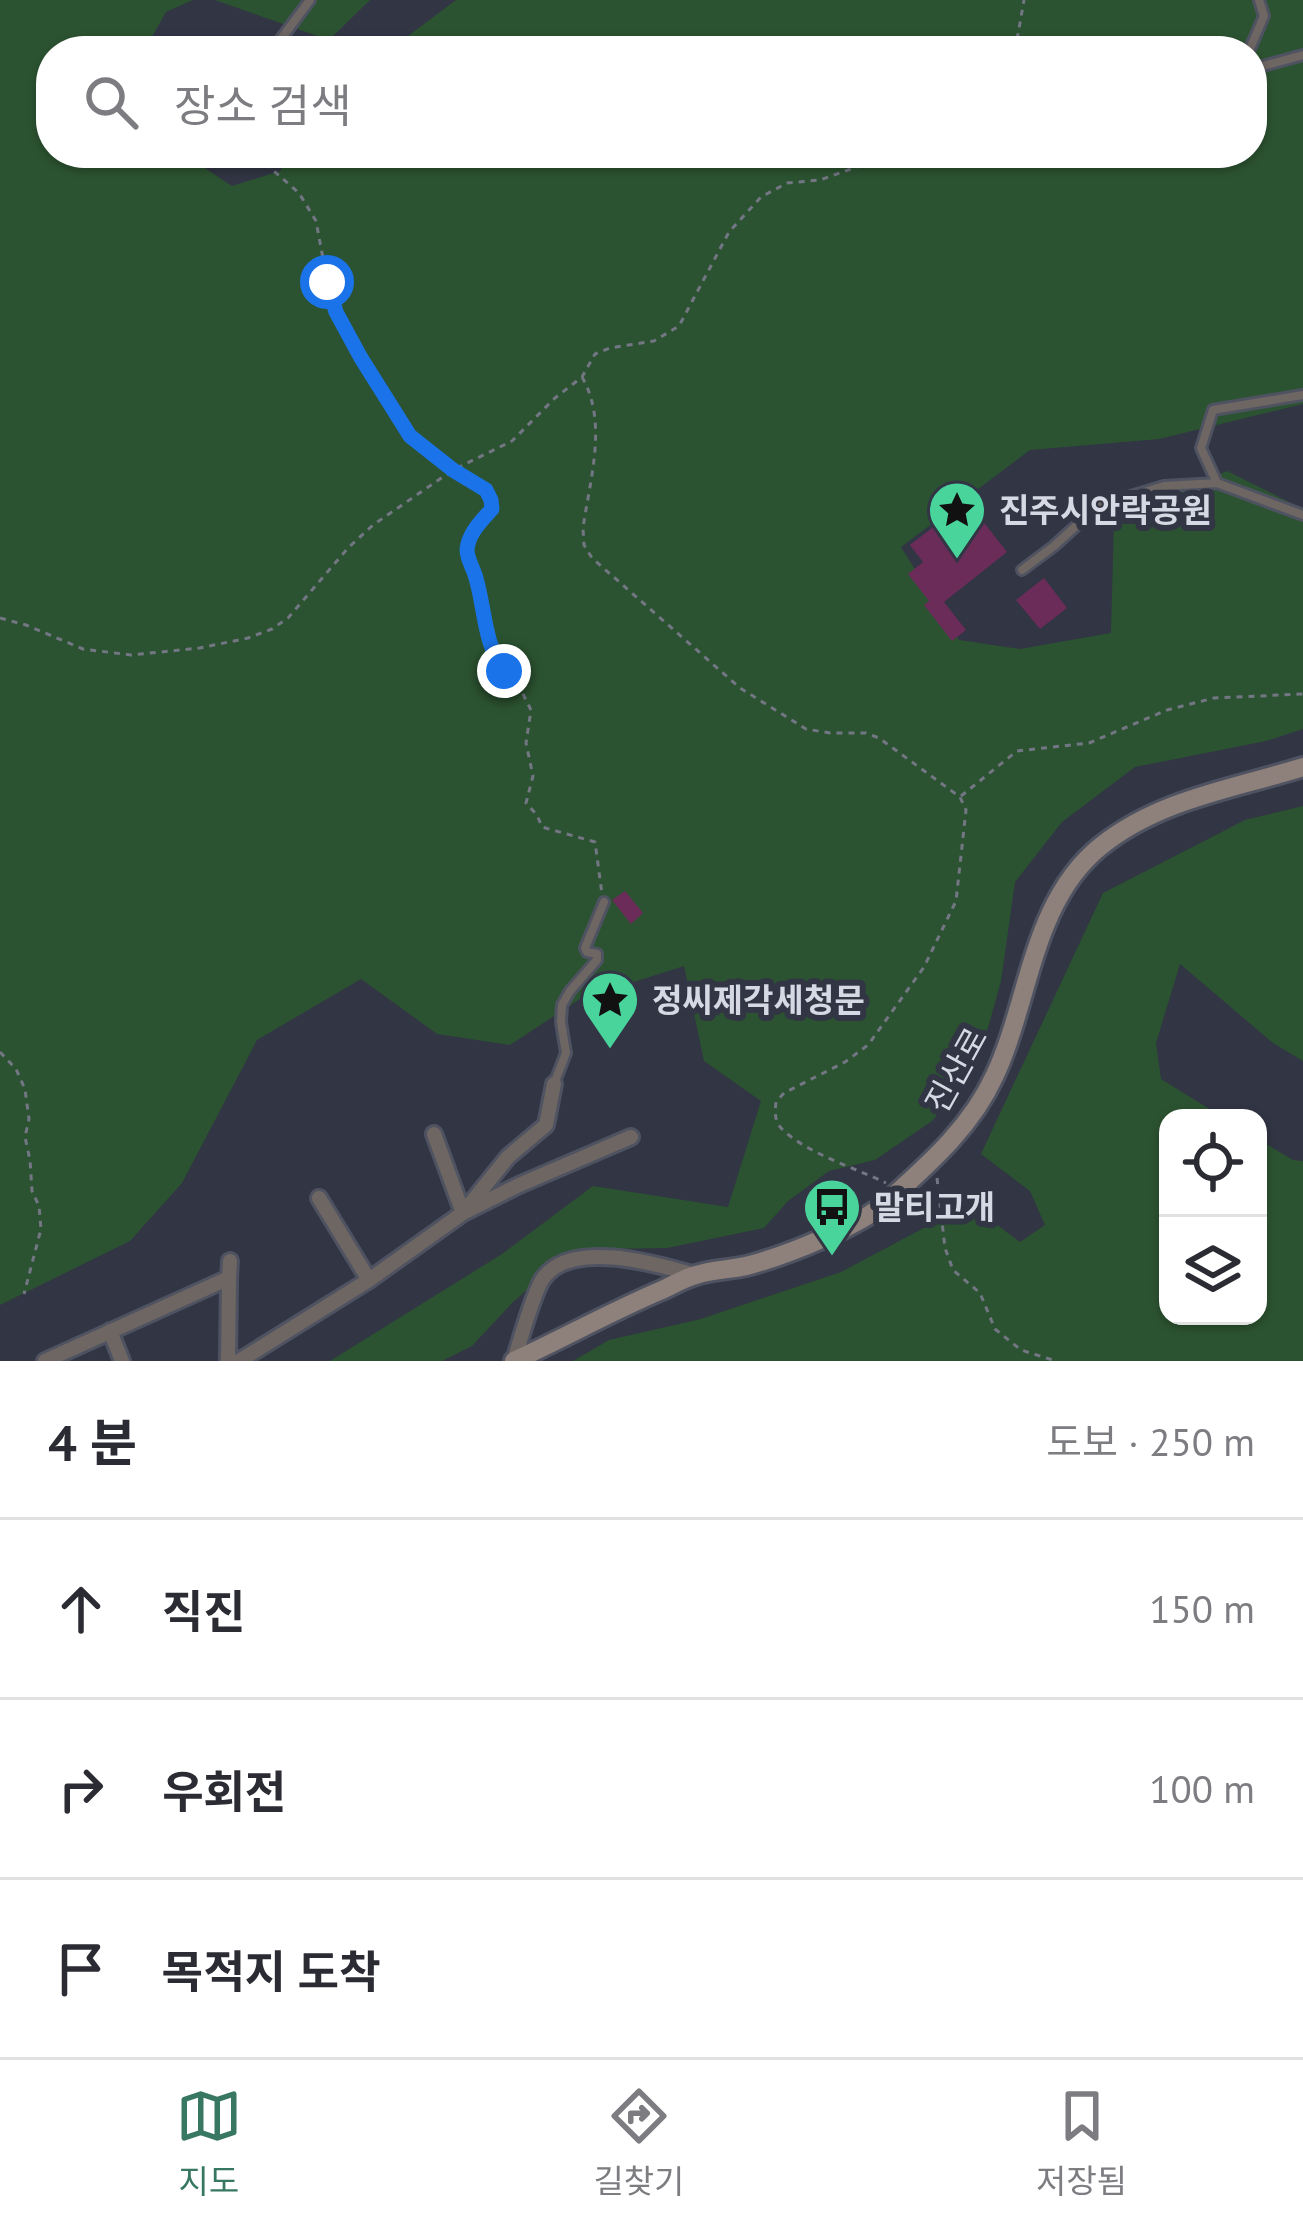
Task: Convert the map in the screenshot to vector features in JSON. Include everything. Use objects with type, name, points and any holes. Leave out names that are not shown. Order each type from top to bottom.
[{"type":"street","name":"진산로","points":[[514,1361],[695,1275],[748,1266],[809,1245],[884,1205],[969,1120],[994,1077],[1050,912],[1098,848],[1143,818],[1184,800],[1303,766]]},
{"type":"street","points":[[464,1214],[508,1157],[546,1125],[554,1084]]},
{"type":"street","points":[[434,1134],[464,1214]]},
{"type":"street","points":[[238,1361],[464,1214],[632,1137]]},
{"type":"street","points":[[319,1198],[369,1280]]},
{"type":"street","points":[[514,1361],[543,1278],[559,1268],[583,1257],[618,1258],[695,1275]]},
{"type":"street","points":[[229,1361],[230,1261]]},
{"type":"street","points":[[45,1361],[229,1278]]},
{"type":"street","points":[[110,1331],[122,1361]]},
{"type":"lane","points":[[283,36],[310,0]]},
{"type":"lane","points":[[1255,36],[1264,16],[1258,0]]},
{"type":"lane","points":[[1267,65],[1303,55]]},
{"type":"lane","points":[[1217,484],[1201,448],[1213,410],[1303,395]]},
{"type":"lane","points":[[1022,570],[1098,506],[1164,486],[1217,484],[1303,515]]},
{"type":"lane","points":[[554,1084],[566,1053],[562,1005],[597,960],[597,954],[585,948],[604,902]]},
{"type":"path","points":[[1018,36],[1024,0]]},
{"type":"path","points":[[269,168],[299,194],[316,221],[330,296],[370,374],[410,436],[486,490],[491,500],[492,509],[474,528],[467,552],[497,662],[518,682],[531,710],[526,743],[533,776],[526,803],[542,827],[595,842],[604,902]]},
{"type":"path","points":[[0,618],[83,650],[131,655],[200,648],[259,634],[288,618],[373,525],[453,470],[512,441],[582,377],[600,351],[654,341],[679,326],[729,232],[761,196],[787,182],[820,180],[854,168]]},
{"type":"path","points":[[582,377],[591,392],[597,422],[583,528],[584,545],[592,558],[740,688],[806,729],[879,738],[960,797],[966,811],[956,901],[924,967],[868,1045],[776,1102],[780,1128],[900,1190]]},
{"type":"path","points":[[960,797],[1017,751],[1089,743],[1167,710],[1214,698],[1303,694]]},
{"type":"path","points":[[0,1052],[16,1069],[25,1089],[29,1119],[25,1137],[32,1191],[39,1205],[41,1229],[24,1294]]},
{"type":"path","points":[[934,1157],[945,1247],[953,1270],[980,1293],[995,1329],[1021,1350],[1055,1361]]},
{"type":"green space","points":[[0,0],[193,0],[166,12],[152,36],[36,36],[36,168],[205,168],[232,186],[282,168],[1267,168],[1267,36],[408,36],[456,0],[1303,0],[1303,404],[1159,439],[1030,450],[901,547],[959,640],[1020,649],[1111,633],[1114,520],[1227,471],[1303,509],[1303,729],[1135,767],[1062,822],[1015,882],[1001,981],[984,1042],[932,1121],[875,1160],[829,1171],[788,1201],[764,1228],[667,1248],[602,1249],[548,1272],[472,1346],[442,1361],[330,1361],[502,1254],[593,1186],[728,1207],[761,1101],[704,1061],[684,966],[580,999],[510,1045],[437,1034],[361,979],[257,1040],[182,1183],[130,1241],[0,1305]]},
{"type":"green space","points":[[215,0],[370,0],[333,36],[318,36]]},
{"type":"green space","points":[[1303,806],[1303,1061],[1273,1043],[1180,964],[1156,1043],[1161,1079],[1209,1109],[1159,1109],[1159,1325],[1267,1325],[1267,1144],[1303,1161],[1303,1361],[573,1361],[609,1340],[701,1319],[841,1272],[969,1204],[1020,1242],[1045,1225],[1030,1191],[981,1154],[1103,893],[1245,820]]},
{"type":"building","points":[[958,508],[965,517],[974,510],[1007,552],[944,602],[966,630],[952,641],[924,605],[929,601],[908,574],[923,562],[910,545]]},
{"type":"building","points":[[1044,578],[1067,608],[1040,629],[1016,600]]},
{"type":"building","points":[[625,891],[643,913],[631,924],[612,900]]},
{"type":"place","name":"진주시안락공원","points":[[957,561]]},
{"type":"place","name":"정씨제각세청문","points":[[610,1051]]},
{"type":"place","name":"말티고개","points":[[832,1258]]},
{"type":"route","points":[[327,282],[336,312],[410,436],[486,490],[491,500],[492,509],[474,528],[467,552],[487,632],[504,671]]}]
